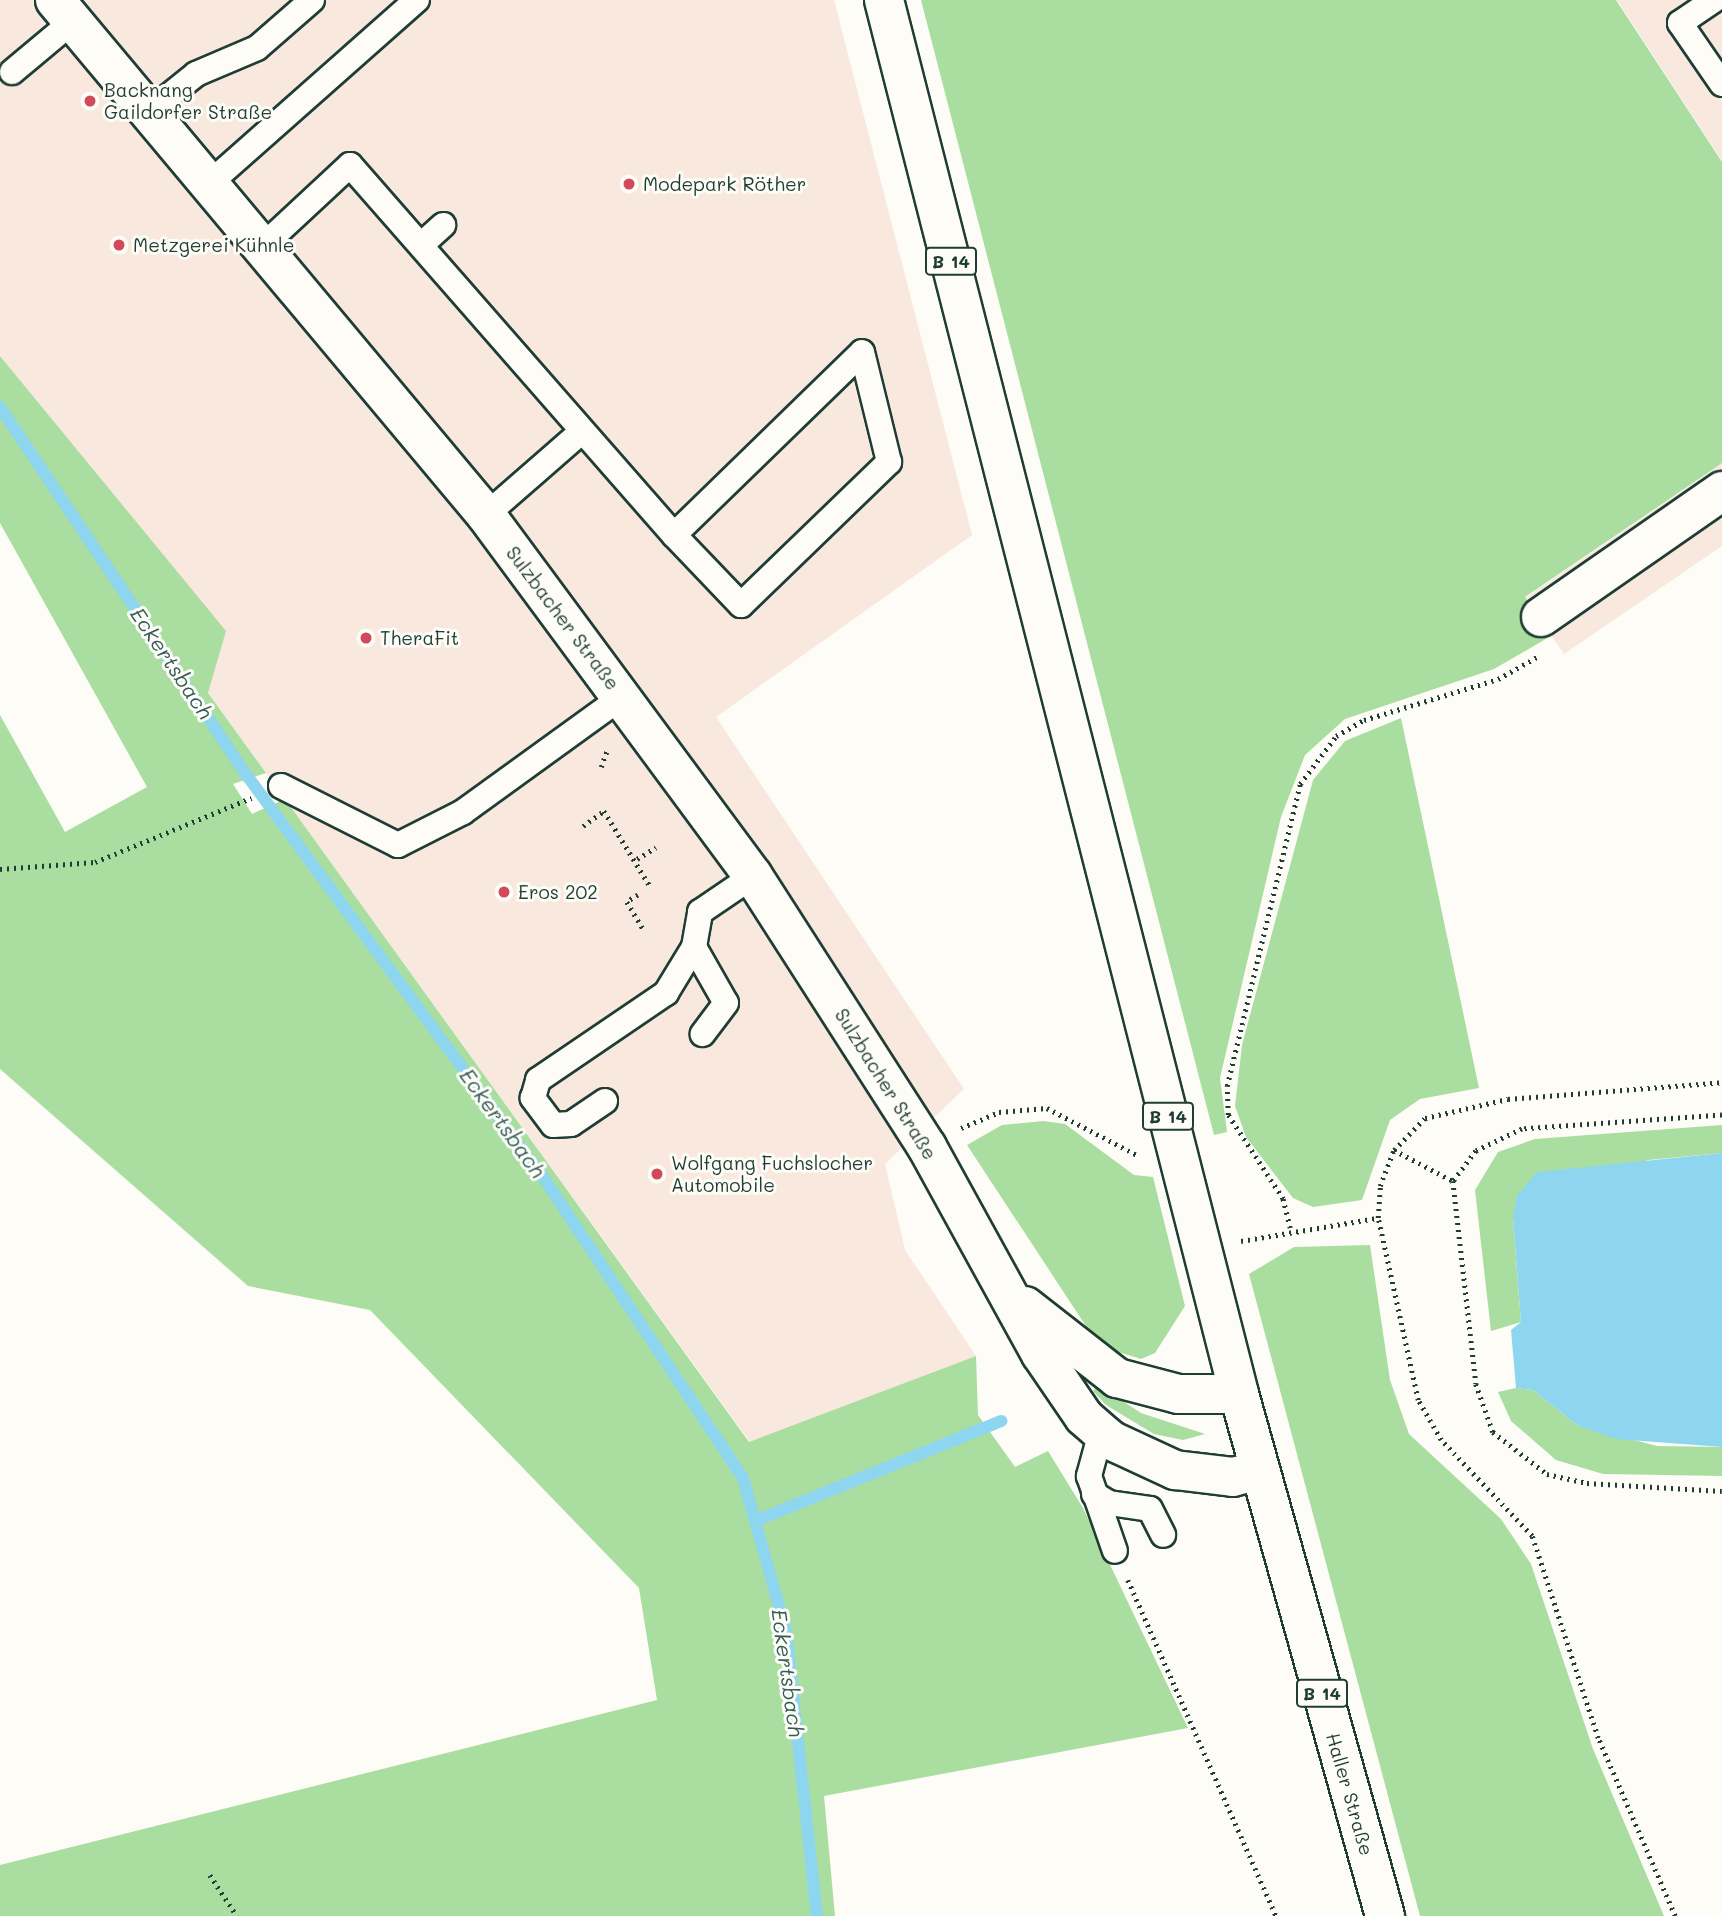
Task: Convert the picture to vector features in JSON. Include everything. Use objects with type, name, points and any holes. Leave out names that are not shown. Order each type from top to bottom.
[{"type":"street","name":"B 14","points":[[884,0],[1259,1470]]},
{"type":"street","name":"Sulzbacher Straße","points":[[64,11],[264,244],[486,515],[753,876],[927,1147],[1002,1287],[1067,1394],[1101,1432]]},
{"type":"street","points":[[1541,617],[1722,491]]},
{"type":"street","points":[[1002,1287],[1117,1378],[1178,1394],[1239,1395]]},
{"type":"street","points":[[1101,1432],[1175,1470],[1233,1477],[1259,1470]]},
{"type":"street","name":"Haller Straße","points":[[1259,1470],[1385,1916]]},
{"type":"lane","points":[[211,182],[417,0]]},
{"type":"lane","points":[[1714,0],[1680,23],[1722,83]]},
{"type":"lane","points":[[150,111],[196,74],[257,47],[298,4]]},
{"type":"lane","points":[[12,72],[64,11]]},
{"type":"lane","points":[[264,244],[350,165],[674,535],[741,605],[889,461],[862,352],[674,535]]},
{"type":"lane","points":[[421,245],[443,225]]},
{"type":"lane","points":[[486,515],[579,432]]},
{"type":"lane","points":[[281,786],[398,845],[463,812],[622,697]]},
{"type":"lane","points":[[605,1101],[571,1124],[553,1125],[533,1098],[538,1080],[666,993],[694,947],[700,912],[753,876]]},
{"type":"lane","points":[[694,947],[726,1003],[703,1034]]},
{"type":"lane","points":[[1101,1432],[1088,1462],[1094,1494],[1115,1550]]},
{"type":"lane","points":[[1094,1494],[1109,1503],[1150,1509],[1163,1535]]},
{"type":"path","points":[[1290,1228],[1283,1199],[1228,1115],[1227,1086],[1300,784],[1336,736],[1364,720],[1498,679],[1561,642],[1541,617]]},
{"type":"path","points":[[0,869],[95,862],[239,803]]},
{"type":"path","points":[[583,826],[604,811],[637,859],[650,886]]},
{"type":"path","points":[[637,859],[656,847]]},
{"type":"path","points":[[638,895],[627,902],[643,929]]},
{"type":"path","points":[[1675,1916],[1598,1738],[1532,1536],[1441,1440],[1418,1400],[1378,1218],[1380,1186],[1394,1150],[1425,1118],[1460,1106],[1722,1082]]},
{"type":"path","points":[[956,1130],[999,1111],[1046,1108],[1147,1158]]},
{"type":"path","points":[[1722,1115],[1522,1129],[1476,1151],[1453,1181],[1476,1384],[1493,1432],[1547,1474],[1587,1483],[1722,1490]]},
{"type":"path","points":[[1394,1150],[1453,1181]]},
{"type":"path","points":[[1204,1252],[1290,1228],[1378,1218]]},
{"type":"path","points":[[1115,1550],[1276,1916]]},
{"type":"path","points":[[209,1875],[237,1916]]},
{"type":"shaded area","points":[[0,0],[834,0],[972,535],[716,717],[964,1089],[885,1164],[905,1250],[976,1356],[750,1442],[208,693],[225,631],[0,356]]},
{"type":"shaded area","points":[[1617,0],[1722,0],[1722,161]]},
{"type":"shaded area","points":[[1722,463],[1722,546],[1564,654],[1525,598]]},
{"type":"green space","points":[[921,0],[1616,0],[1722,162],[1722,463],[1525,597],[1551,636],[1494,669],[1345,719],[1305,755],[1281,817],[1220,1078],[1227,1132],[1214,1135]]},
{"type":"green space","points":[[0,356],[226,631],[208,693],[266,773],[233,784],[252,814],[285,799],[749,1442],[976,1356],[978,1415],[1015,1467],[1048,1451],[1083,1508],[1188,1728],[824,1796],[835,1916],[0,1916],[0,1865],[657,1700],[639,1588],[370,1310],[248,1286],[0,1069],[0,715],[65,832],[147,787],[0,523]]},
{"type":"green space","points":[[1401,718],[1479,1088],[1420,1099],[1390,1120],[1362,1200],[1313,1207],[1293,1198],[1246,1137],[1235,1106],[1242,1045],[1313,780],[1345,741]]},
{"type":"green space","points":[[1043,1121],[1065,1124],[1134,1175],[1153,1177],[1185,1306],[1155,1353],[1141,1359],[1099,1346],[967,1145],[1002,1125]]},
{"type":"green space","points":[[1722,1125],[1722,1153],[1648,1160],[1513,1219],[1521,1322],[1491,1331],[1475,1190],[1498,1152],[1535,1139]]},
{"type":"green space","points":[[1370,1245],[1390,1380],[1409,1434],[1501,1519],[1531,1564],[1593,1749],[1664,1916],[1420,1916],[1249,1274],[1294,1247]]},
{"type":"green space","points":[[1098,1385],[1141,1413],[1205,1434],[1183,1440],[1154,1434],[1106,1405],[1093,1391]]},
{"type":"green space","points":[[1516,1388],[1533,1390],[1577,1425],[1657,1446],[1722,1447],[1722,1476],[1603,1474],[1556,1460],[1511,1421],[1498,1392]]},
{"type":"water","points":[[1722,1153],[1722,1447],[1616,1439],[1577,1425],[1533,1390],[1516,1388],[1511,1330],[1521,1322],[1513,1219],[1517,1196],[1537,1172]]},
{"type":"waterway","name":"Eckertsbach","points":[[0,407],[248,777],[545,1180],[743,1478],[786,1631],[817,1916]]},
{"type":"waterway","points":[[755,1521],[1001,1421]]},
{"type":"place","name":"Backnang Gaildorfer Straße","points":[[90,101]]},
{"type":"place","name":"Modepark Röther","points":[[629,184]]},
{"type":"place","name":"Metzgerei Kühnle","points":[[119,245]]},
{"type":"place","name":"TheraFit","points":[[366,638]]},
{"type":"place","name":"Eros 202","points":[[504,892]]},
{"type":"place","name":"Wolfgang Fuchslocher Automobile","points":[[657,1174]]}]
